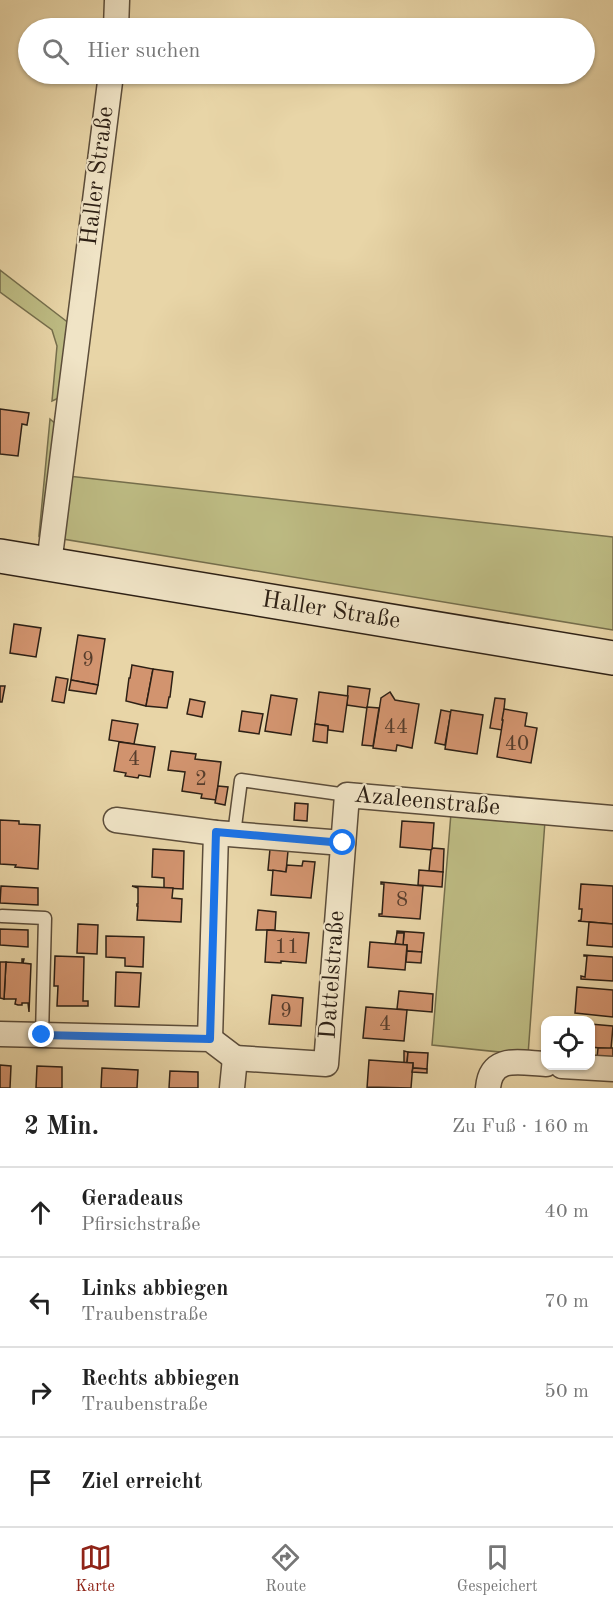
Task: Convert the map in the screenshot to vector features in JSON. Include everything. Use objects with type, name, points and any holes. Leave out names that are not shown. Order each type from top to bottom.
[{"type":"main road","name":"Haller Straße","points":[[0,556],[613,658]]},
{"type":"street","points":[[117,0],[117,18]]},
{"type":"street","name":"Haller Straße","points":[[49,564],[110,84]]},
{"type":"street","name":"Azaleenstraße","points":[[347,795],[613,818]]},
{"type":"street","name":"Dattelstraße","points":[[235,1058],[326,1064],[347,795]]},
{"type":"street","points":[[116,820],[225,833],[343,843]]},
{"type":"street","points":[[210,1039],[225,833]]},
{"type":"street","points":[[0,1035],[210,1039],[235,1058],[232,1088]]},
{"type":"street","points":[[489,1088],[489,1078],[497,1066],[511,1062],[541,1064]]},
{"type":"street","points":[[595,1068],[613,1069]]},
{"type":"lane","name":"Azaleenstraße","points":[[225,833],[241,780],[347,795]]},
{"type":"lane","points":[[2,916],[45,918],[42,1035]]},
{"type":"shaded area","points":[[0,270],[70,324],[61,397],[52,401],[57,346],[52,330],[0,292]]},
{"type":"shaded area","points":[[50,419],[58,426],[46,525],[39,535]]},
{"type":"shaded area","points":[[68,476],[613,537],[613,630],[63,539]]},
{"type":"shaded area","points":[[451,813],[545,821],[528,1055],[432,1045]]},
{"type":"building","points":[[0,409],[29,413],[27,425],[22,424],[18,456],[0,454]]},
{"type":"building","points":[[14,624],[41,628],[36,657],[10,653]]},
{"type":"building","points":[[78,635],[105,639],[98,685],[71,680]]},
{"type":"building","points":[[132,665],[153,669],[146,706],[126,701]]},
{"type":"building","points":[[153,669],[173,672],[167,708],[146,706]]},
{"type":"building","points":[[56,677],[68,679],[64,703],[52,701]]},
{"type":"building","points":[[71,680],[98,685],[96,694],[69,690]]},
{"type":"building","points":[[0,686],[5,686],[2,702],[0,702]]},
{"type":"building","points":[[348,686],[370,689],[367,708],[347,705]]},
{"type":"building","points":[[319,692],[348,696],[343,732],[328,730],[328,726],[315,724]]},
{"type":"building","points":[[390,692],[395,700],[419,704],[412,748],[397,745],[396,751],[373,748],[381,698]]},
{"type":"building","points":[[271,695],[297,699],[291,735],[265,731]]},
{"type":"building","points":[[495,698],[505,699],[502,730],[490,728]]},
{"type":"building","points":[[190,699],[205,702],[202,717],[187,714]]},
{"type":"building","points":[[367,707],[379,708],[373,746],[362,745]]},
{"type":"building","points":[[504,709],[527,713],[525,726],[537,728],[531,763],[497,757]]},
{"type":"building","points":[[441,710],[451,712],[445,745],[435,743]]},
{"type":"building","points":[[451,710],[483,715],[477,754],[445,749]]},
{"type":"building","points":[[242,711],[263,714],[259,734],[239,731]]},
{"type":"building","points":[[112,720],[138,724],[134,744],[109,740]]},
{"type":"building","points":[[315,724],[328,726],[327,743],[313,741]]},
{"type":"building","points":[[119,742],[155,747],[150,777],[125,776],[126,773],[114,771]]},
{"type":"building","points":[[171,751],[196,754],[195,759],[221,762],[216,800],[201,798],[202,794],[182,791],[185,772],[168,770]]},
{"type":"building","points":[[218,786],[228,787],[225,805],[215,803]]},
{"type":"building","points":[[295,803],[308,804],[307,821],[294,820]]},
{"type":"building","points":[[0,820],[40,825],[38,869],[0,864]]},
{"type":"building","points":[[402,821],[434,823],[432,850],[400,847]]},
{"type":"building","points":[[433,848],[444,849],[443,872],[429,871]]},
{"type":"building","points":[[153,849],[184,851],[183,889],[164,888],[164,878],[152,877]]},
{"type":"building","points":[[270,849],[288,851],[286,872],[268,870]]},
{"type":"building","points":[[303,861],[315,862],[311,898],[271,895],[273,870],[286,872],[287,865],[302,866]]},
{"type":"building","points":[[419,870],[443,872],[442,887],[418,885]]},
{"type":"building","points":[[381,882],[423,886],[420,919],[379,916],[382,914],[384,884]]},
{"type":"building","points":[[581,884],[613,886],[613,924],[578,921],[581,920],[582,909],[579,909]]},
{"type":"building","points":[[1,886],[38,888],[38,905],[0,903]]},
{"type":"building","points":[[132,886],[173,888],[172,898],[182,899],[181,922],[137,920],[138,888]]},
{"type":"building","points":[[258,910],[276,912],[275,930],[256,930]]},
{"type":"building","points":[[589,922],[613,924],[613,947],[587,945]]},
{"type":"building","points":[[78,924],[98,925],[97,954],[77,953]]},
{"type":"building","points":[[0,929],[28,930],[28,947],[0,945]]},
{"type":"building","points":[[267,930],[309,933],[306,963],[265,962]]},
{"type":"building","points":[[397,931],[424,933],[422,952],[407,951],[407,945],[403,945],[404,933],[397,933]]},
{"type":"building","points":[[397,933],[404,933],[403,945],[395,944]]},
{"type":"building","points":[[106,936],[144,937],[143,967],[125,966],[125,958],[106,957]]},
{"type":"building","points":[[370,942],[407,945],[405,970],[368,967]]},
{"type":"building","points":[[407,951],[422,952],[421,963],[406,962]]},
{"type":"building","points":[[584,955],[613,957],[613,981],[581,979],[581,976],[585,977],[587,956]]},
{"type":"building","points":[[55,956],[84,957],[83,1001],[88,1001],[88,1006],[57,1006],[58,986],[54,986]]},
{"type":"building","points":[[24,959],[23,963],[31,964],[29,1012],[28,1003],[18,1005],[15,1004],[16,999],[4,999],[6,962],[22,963]]},
{"type":"building","points":[[0,962],[6,962],[4,999],[0,998]]},
{"type":"building","points":[[116,972],[141,973],[139,1007],[115,1006]]},
{"type":"building","points":[[577,987],[613,990],[613,1017],[575,1013]]},
{"type":"building","points":[[399,991],[433,994],[432,1012],[397,1009]]},
{"type":"building","points":[[272,995],[303,998],[301,1026],[269,1024]]},
{"type":"building","points":[[366,1007],[407,1010],[404,1041],[363,1038]]},
{"type":"building","points":[[595,1024],[613,1026],[611,1049],[595,1047]]},
{"type":"building","points":[[598,1048],[613,1048],[613,1059],[597,1058]]},
{"type":"building","points":[[404,1051],[408,1052],[407,1063],[404,1063]]},
{"type":"building","points":[[408,1052],[428,1053],[427,1069],[413,1068],[413,1063],[407,1063]]},
{"type":"building","points":[[369,1060],[413,1063],[411,1088],[367,1088]]},
{"type":"building","points":[[0,1065],[11,1066],[10,1088],[0,1088]]},
{"type":"building","points":[[37,1066],[62,1067],[62,1088],[36,1088]]},
{"type":"building","points":[[102,1068],[138,1070],[137,1088],[101,1088]]},
{"type":"building","points":[[413,1068],[427,1069],[427,1073],[412,1072]]},
{"type":"building","points":[[170,1071],[198,1072],[198,1088],[169,1088]]},
{"type":"route","points":[[42,1035],[210,1039],[216,832],[343,843]]}]
